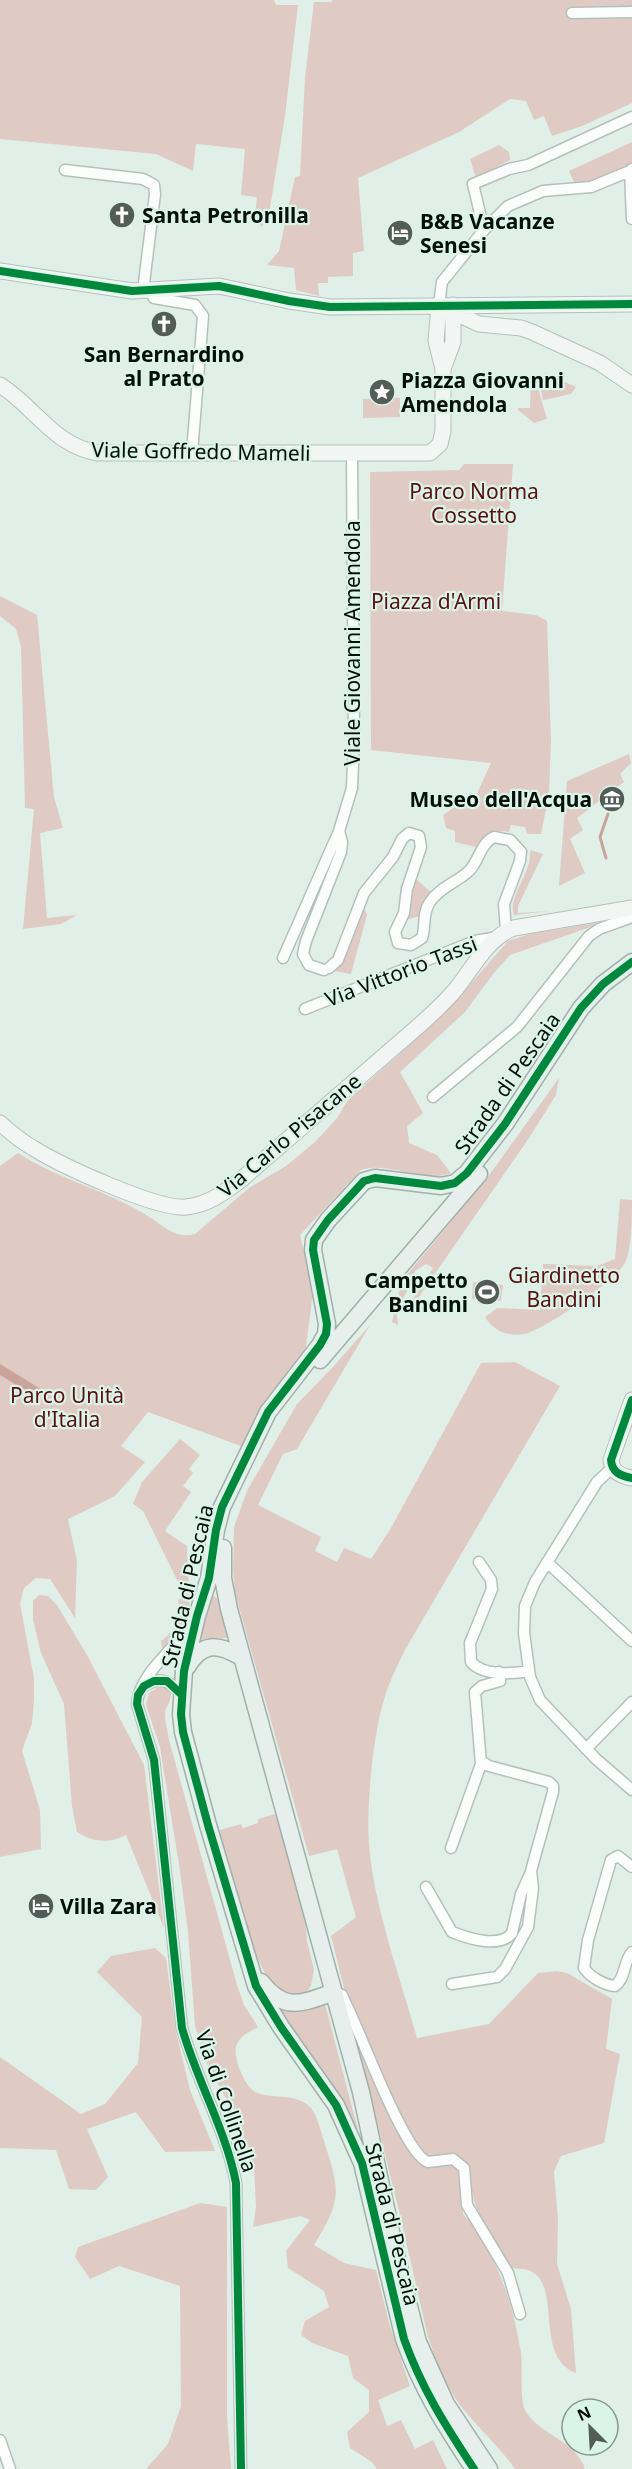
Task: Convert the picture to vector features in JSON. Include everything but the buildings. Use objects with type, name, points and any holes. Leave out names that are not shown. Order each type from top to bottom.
[{"type":"main road","name":"Strada di Pescaia","points":[[474,2469],[432,2403],[413,2364],[404,2339],[362,2163],[350,2133],[328,2093],[267,2006],[252,1973],[207,1825],[183,1732],[181,1694],[189,1646],[209,1578],[217,1523],[226,1498],[268,1412],[326,1334],[326,1320],[313,1250],[316,1235],[364,1181],[375,1178],[436,1186],[450,1184],[462,1178],[495,1138],[581,1008],[608,980],[632,962]]},
{"type":"main road","name":"Strada di Pescaia","points":[[489,2469],[446,2404],[418,2342],[396,2255],[361,2092],[241,1657],[223,1578],[225,1535],[228,1517],[270,1427],[299,1385],[498,1149],[599,1001],[617,983],[632,973]]},
{"type":"main road","points":[[189,1646],[211,1642],[241,1657]]},
{"type":"main road","points":[[184,1671],[200,1652],[215,1646],[225,1647]]},
{"type":"main road","points":[[290,2004],[311,1995],[319,1984],[320,1976],[314,1942],[317,1926]]},
{"type":"main road","points":[[252,1973],[274,1998],[290,2004],[334,1992]]},
{"type":"street","points":[[572,13],[632,12]]},
{"type":"street","points":[[484,230],[473,184],[509,169],[528,165],[632,117]]},
{"type":"street","points":[[632,219],[631,170],[591,188],[554,189],[531,195],[508,206],[484,230],[442,282],[439,294],[448,308],[486,326],[527,330],[600,363],[632,385]]},
{"type":"street","points":[[65,171],[143,179],[154,185],[146,291]]},
{"type":"street","points":[[0,272],[146,291],[226,287],[323,306],[448,308],[632,304]]},
{"type":"street","points":[[146,291],[154,298],[195,305],[203,316],[192,453]]},
{"type":"street","points":[[352,453],[426,453],[436,449],[443,435],[443,369],[436,341],[448,308]]},
{"type":"street","name":"Viale Goffredo Mameli","points":[[0,385],[14,395],[53,433],[81,448],[104,453],[352,453]]},
{"type":"street","name":"Viale Giovanni Amendola","points":[[339,831],[350,797],[353,759],[352,453]]},
{"type":"street","points":[[283,958],[339,831]]},
{"type":"street","points":[[339,831],[342,842],[341,852],[303,954],[309,965],[326,969],[338,960],[364,893],[393,857],[402,839],[409,833],[419,836],[421,844],[407,889],[404,913],[395,932],[398,943],[411,945],[420,940],[423,936],[425,912],[429,903],[444,888],[471,868],[487,842],[494,837],[510,840],[520,852],[520,861],[504,904],[502,934]]},
{"type":"street","points":[[502,934],[514,928],[632,908]]},
{"type":"street","points":[[433,1097],[517,1027],[589,936],[598,930],[632,917]]},
{"type":"street","name":"Via Vittorio Tassi","points":[[305,1009],[475,941],[502,934]]},
{"type":"street","name":"Via Carlo Pisacane","points":[[0,1123],[44,1155],[140,1197],[180,1208],[203,1204],[222,1194],[242,1179],[422,1023],[446,1000],[502,934]]},
{"type":"street","points":[[632,1400],[612,1452],[612,1468],[597,1482],[547,1563],[532,1588],[524,1611],[524,1633],[530,1674],[540,1700],[586,1749],[632,1790]]},
{"type":"street","points":[[612,1468],[621,1476],[632,1478]]},
{"type":"street","points":[[479,1562],[491,1580],[492,1589],[470,1643],[471,1662],[478,1668],[500,1676],[530,1674]]},
{"type":"street","points":[[547,1563],[632,1641]]},
{"type":"street","name":"Via di Collinella","points":[[196,1620],[149,1676],[138,1695],[137,1704],[154,1760],[182,2028],[194,2070],[229,2152],[237,2183],[241,2469]]},
{"type":"street","points":[[166,1655],[189,1646]]},
{"type":"street","points":[[452,1848],[481,1761],[474,1695],[476,1690],[500,1676]]},
{"type":"street","points":[[144,1686],[154,1681],[165,1680],[181,1694]]},
{"type":"street","points":[[586,1749],[632,1702]]},
{"type":"street","points":[[426,1887],[452,1932],[498,1941],[509,1938],[512,1933],[521,1894],[531,1872],[554,1792],[553,1786],[549,1782],[489,1766],[481,1761]]},
{"type":"street","points":[[632,1867],[618,1856],[611,1860],[588,1940],[584,1968],[589,1974],[615,1986],[621,1980],[628,1956],[632,1952]]},
{"type":"street","points":[[452,1984],[495,1978],[505,1970],[529,1924],[533,1888],[531,1872]]},
{"type":"street","points":[[334,1992],[342,1995],[397,2118],[417,2155],[428,2162],[453,2159],[465,2168],[467,2205],[508,2273],[520,2314]]},
{"type":"street","points":[[0,2440],[10,2469]]},
{"type":"green space","points":[[0,0],[274,0],[276,5],[298,5],[285,116],[268,220],[261,227],[255,217],[257,197],[241,195],[245,149],[196,144],[193,171],[156,154],[0,139]]},
{"type":"green space","points":[[333,0],[632,0],[632,103],[582,126],[552,136],[544,116],[534,120],[526,101],[510,99],[459,132],[358,178],[364,251],[353,253],[353,276],[328,277],[328,283],[318,283],[319,296],[296,290],[294,268],[267,265],[279,251],[295,177],[300,176],[305,78],[314,2]]},
{"type":"green space","points":[[632,142],[632,164],[593,183],[575,184],[569,171]]},
{"type":"green space","points":[[499,145],[509,152],[510,160],[476,178],[470,159]]},
{"type":"green space","points":[[545,373],[576,387],[571,394],[543,400],[540,386]]},
{"type":"green space","points":[[531,384],[537,385],[547,419],[534,423],[518,410],[518,408],[530,408]]},
{"type":"green space","points":[[400,398],[400,417],[363,418],[363,399]]},
{"type":"green space","points":[[464,464],[513,464],[502,611],[536,615],[547,621],[551,741],[549,794],[541,834],[527,834],[525,827],[511,825],[509,832],[490,833],[482,838],[476,847],[455,842],[455,831],[446,828],[443,815],[456,806],[474,800],[491,763],[371,750],[370,472],[459,470]]},
{"type":"green space","points":[[0,596],[37,615],[54,797],[63,828],[40,833],[47,918],[77,915],[61,924],[23,929],[34,809],[25,808],[21,647],[16,629],[0,616]]},
{"type":"green space","points":[[629,754],[631,763],[620,774],[624,782],[577,818],[583,830],[570,839],[585,873],[559,886],[567,781]]},
{"type":"green space","points":[[530,850],[543,854],[518,906],[518,913],[550,911],[514,915],[514,901],[528,867]]},
{"type":"green space","points":[[415,878],[433,894],[425,901],[420,916],[405,920]]},
{"type":"green space","points":[[362,902],[367,915],[351,974],[334,971]]},
{"type":"green space","name":"Parco Unità d'Italia","points":[[608,921],[510,955],[465,1012],[400,1072],[423,1113],[407,1126],[409,1143],[437,1155],[451,1173],[429,1176],[383,1168],[361,1170],[300,1235],[313,1292],[305,1354],[263,1404],[241,1446],[148,1412],[121,1446],[145,1462],[115,1496],[68,1519],[77,1561],[75,1618],[50,1579],[36,1578],[24,1588],[20,1604],[34,1678],[32,1723],[22,1751],[40,1810],[41,1849],[0,1857],[0,1166],[18,1153],[51,1171],[121,1201],[173,1232],[184,1235],[195,1234],[249,1188],[286,1166],[315,1142],[337,1118],[348,1100],[445,1013],[508,941],[529,934]]},
{"type":"green space","points":[[559,1078],[556,1095],[529,1138],[407,1314],[409,1305],[433,1268],[426,1264],[415,1271],[397,1310],[398,1325],[392,1322],[402,1281],[490,1174]]},
{"type":"green space","name":"Giardinetto Bandini","points":[[620,1199],[632,1200],[630,1241],[625,1263],[608,1281],[578,1304],[534,1331],[518,1335],[507,1334],[489,1322],[485,1317],[497,1308],[540,1310],[543,1264],[597,1266],[615,1259]]},
{"type":"green space","name":"Campetto Bandini","points":[[473,1282],[503,1285],[501,1301],[472,1299]]},
{"type":"green space","points":[[370,1325],[297,1449],[283,1454],[258,1505],[321,1537],[315,1551],[337,1562],[344,1548],[371,1559],[391,1528],[481,1363],[515,1362],[560,1386],[406,1648],[393,1675],[383,1703],[373,1753],[368,1829],[376,1893],[417,2038],[489,2024],[538,1973],[557,1971],[567,1973],[612,1999],[606,2049],[620,2054],[604,2143],[561,2156],[554,2171],[558,2220],[557,2264],[571,2309],[576,2373],[562,2363],[554,2348],[546,2294],[540,2280],[530,2271],[511,2269],[481,2218],[471,2184],[462,2180],[463,2214],[485,2244],[494,2261],[513,2315],[521,2353],[522,2392],[526,2412],[560,2441],[560,2457],[578,2457],[585,2469],[515,2469],[460,2405],[438,2363],[428,2337],[331,1936],[356,1917],[337,1849],[309,1856],[235,1593],[234,1527],[247,1491],[297,1404]]},
{"type":"green space","points":[[180,1439],[200,1455],[189,1469],[193,1473],[183,1486],[191,1492],[165,1531],[187,1546],[190,1613],[185,1624],[163,1652],[161,1641],[177,1623],[178,1600],[185,1596],[143,1511],[133,1504],[142,1482]]},
{"type":"green space","points":[[39,1595],[48,1596],[57,1605],[87,1655],[144,1765],[164,1928],[126,1835],[114,1840],[101,1841],[77,1832],[72,1806],[64,1704],[41,1653],[33,1620],[33,1601]]},
{"type":"green space","points":[[213,1596],[219,1601],[228,1638],[199,1640]]},
{"type":"green space","points":[[160,1686],[166,1686],[171,1693],[165,1714],[169,1740],[237,1985],[244,2005],[258,2027],[243,2036],[237,2044],[237,2063],[247,2084],[255,2092],[301,2101],[311,2108],[315,2115],[333,2169],[336,2193],[330,2215],[314,2245],[344,2263],[376,2270],[389,2323],[410,2386],[378,2400],[387,2426],[401,2420],[415,2449],[433,2440],[447,2469],[377,2469],[372,2462],[350,2448],[347,2432],[369,2412],[369,2390],[353,2378],[348,2356],[312,2343],[301,2335],[305,2321],[329,2307],[324,2291],[288,2268],[286,2251],[310,2220],[301,2216],[253,2227],[256,2207],[254,2167],[235,2115],[208,2066],[195,2026],[188,1932],[180,1871],[160,1747],[146,1705],[149,1693]]},
{"type":"green space","points":[[279,1813],[305,1910],[307,1941],[314,1970],[311,1986],[306,1993],[290,1998],[271,1986],[253,1949],[217,1831],[241,1824],[243,1828],[258,1823],[258,1819]]},
{"type":"green space","points":[[155,1948],[166,1958],[176,2032],[190,2090],[215,2151],[165,2152],[136,2112],[87,2129],[108,2177],[96,2190],[69,2189],[56,2150],[0,2148],[0,2057],[81,2114],[105,2104],[138,2063],[142,2017],[97,1972],[111,1956]]},
{"type":"green space","points":[[324,2000],[358,2130],[355,2134],[278,2009],[278,2006]]},
{"type":"green space","points":[[200,2203],[227,2207],[227,2417],[231,2469],[146,2469],[168,2444],[181,2406],[180,2286],[119,2266],[90,2279],[75,2257],[78,2247]]},
{"type":"shaded area","points":[[0,1364],[44,1391],[44,1394],[27,1391],[0,1375]]},
{"type":"waterway","points":[[606,858],[600,837],[608,814]]},
{"type":"cycle path","points":[[0,271],[132,291],[219,286],[330,307],[632,304]]},
{"type":"cycle path","points":[[474,2469],[435,2406],[418,2374],[404,2339],[362,2163],[336,2105],[281,2027],[256,1986],[183,1732],[181,1714],[184,1671],[209,1578],[222,1507],[268,1412],[326,1334],[327,1324],[313,1250],[314,1240],[328,1220],[364,1181],[375,1178],[441,1186],[455,1183],[467,1173],[505,1124],[581,1008],[603,984],[632,962]]},
{"type":"cycle path","points":[[632,1400],[611,1460],[617,1473],[632,1478]]},
{"type":"cycle path","points":[[181,1694],[167,1681],[154,1681],[144,1686],[138,1695],[137,1704],[154,1760],[182,2028],[225,2144],[236,2183],[241,2469]]},
{"type":"place","name":"Santa Petronilla","points":[[122,215]]},
{"type":"place","name":"B&B Vacanze Senesi","points":[[400,233]]},
{"type":"place","name":"San Bernardino al Prato","points":[[164,324]]},
{"type":"place","name":"Piazza Giovanni Amendola","points":[[382,392]]},
{"type":"place","name":"Museo dell'Acqua","points":[[612,799]]},
{"type":"place","name":"Campetto Bandini","points":[[487,1292]]},
{"type":"place","name":"Villa Zara","points":[[41,1906]]},
{"type":"park label","name":"Parco Norma Cossetto","points":[[474,503]]},
{"type":"park label","name":"Piazza d'Armi","points":[[436,601]]}]
